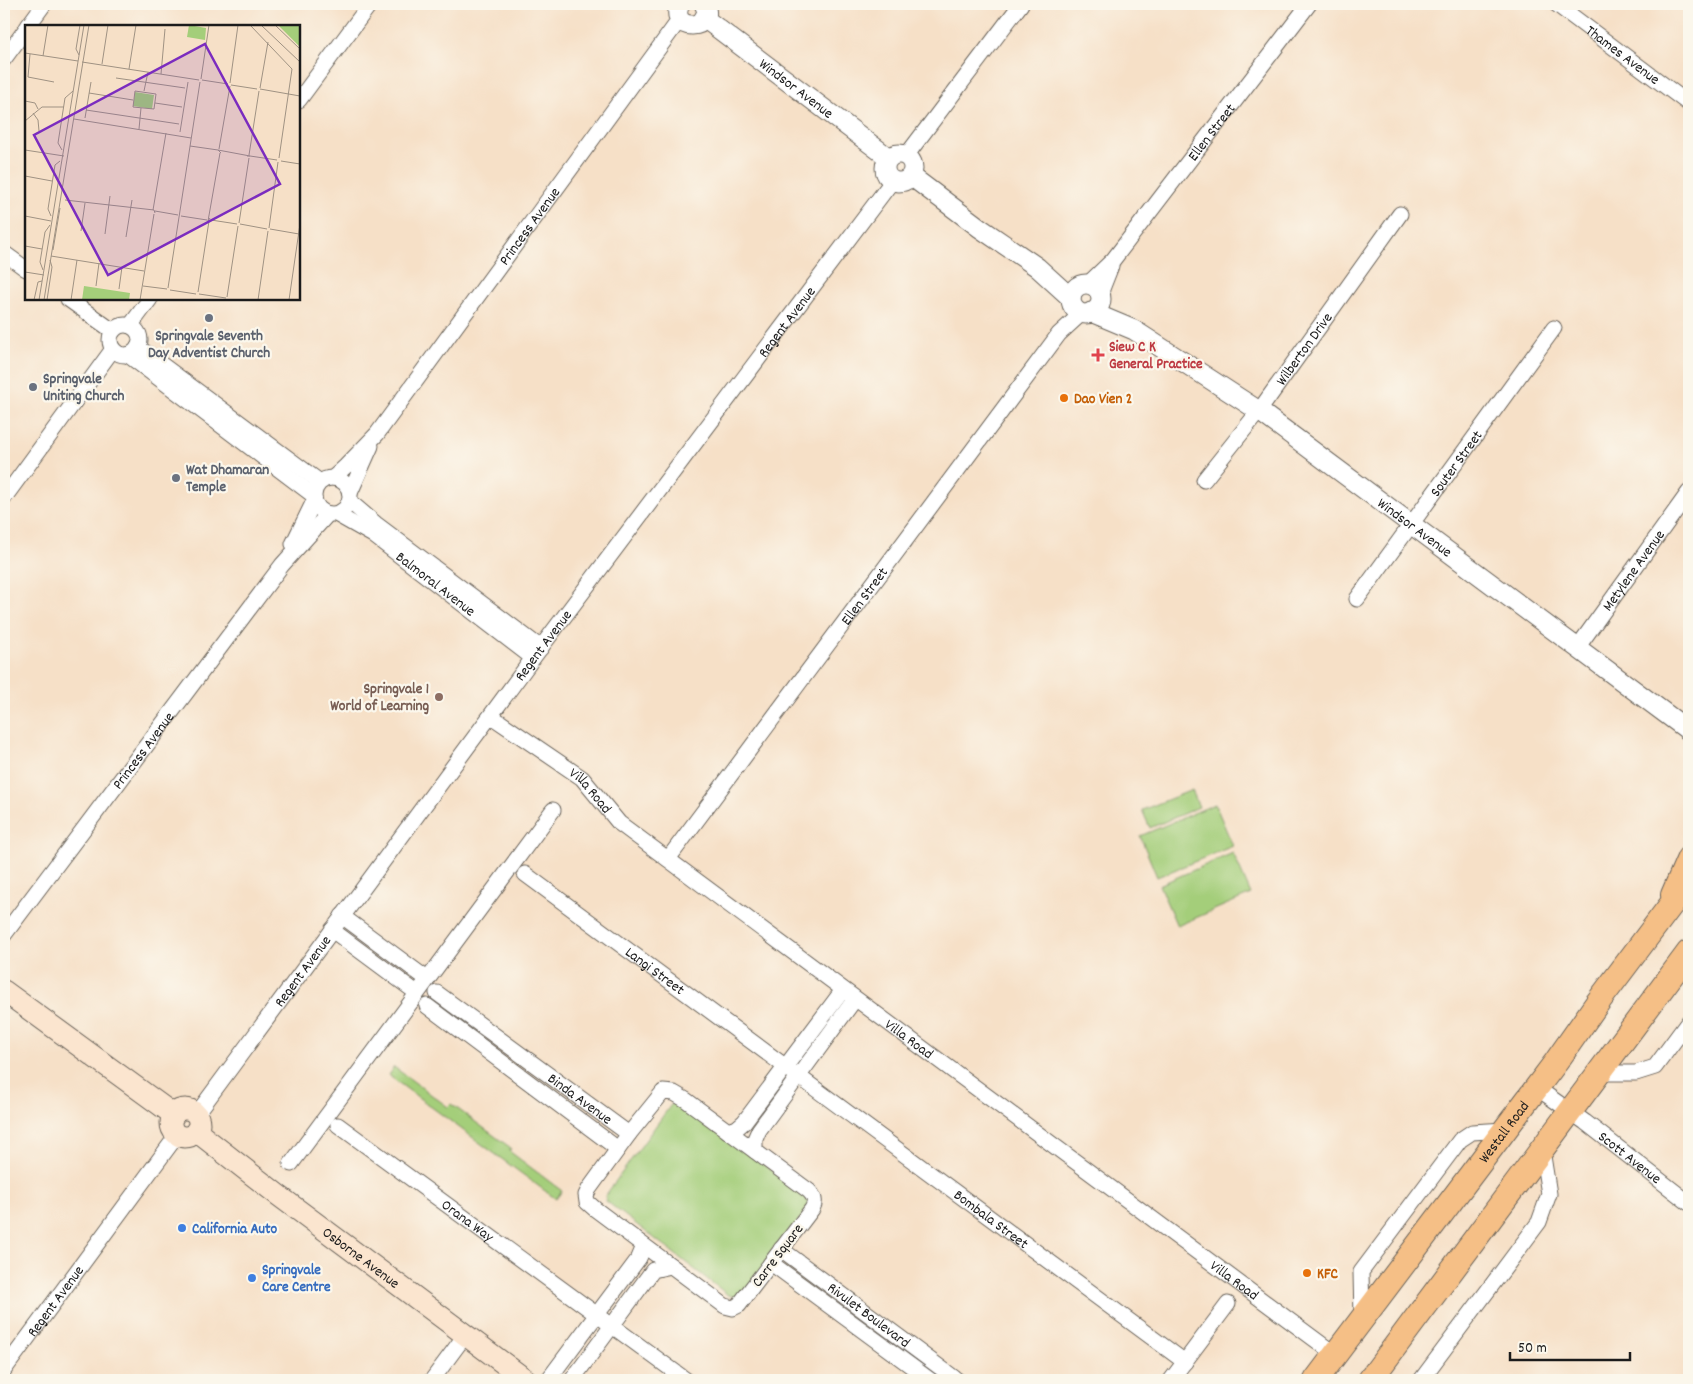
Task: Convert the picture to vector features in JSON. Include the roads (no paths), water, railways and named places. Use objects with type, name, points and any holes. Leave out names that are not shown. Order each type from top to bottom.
[{"type":"main road","points":[[1668,908],[1689,858]]},
{"type":"main road","name":"Westall Road","points":[[1316,1380],[1505,1130],[1689,881]]},
{"type":"main road","points":[[1370,1380],[1689,952]]},
{"type":"main road","name":"Osborne Avenue","points":[[4,991],[186,1124],[291,1205],[526,1380]]},
{"type":"street","points":[[28,25],[44,4]]},
{"type":"street","points":[[300,99],[370,4]]},
{"type":"street","points":[[902,178],[887,174],[885,167],[898,157],[1021,4]]},
{"type":"street","name":"Ellen Street","points":[[668,859],[1113,260],[1309,4]]},
{"type":"street","name":"Thames Avenue","points":[[1556,4],[1689,104]]},
{"type":"street","points":[[680,11],[688,25],[692,26],[701,22],[704,11]]},
{"type":"street","name":"Princess Avenue","points":[[282,565],[320,489],[346,466],[377,434],[680,11]]},
{"type":"street","name":"Windsor Avenue","points":[[704,11],[898,157]]},
{"type":"street","points":[[4,59],[25,30]]},
{"type":"street","name":"Windsor Avenue","points":[[902,178],[1260,411],[1689,731]]},
{"type":"street","name":"Regent Avenue","points":[[4,1370],[537,653],[902,178]]},
{"type":"street","name":"Wilberton Drive","points":[[1204,480],[1260,411],[1400,214]]},
{"type":"street","points":[[4,253],[25,268]]},
{"type":"street","points":[[69,300],[113,331]]},
{"type":"street","points":[[130,326],[149,300]]},
{"type":"street","points":[[133,351],[139,334],[130,326],[121,326],[113,331],[110,340],[113,349],[120,354],[133,351],[320,489]]},
{"type":"street","name":"Souter Street","points":[[1356,600],[1554,328]]},
{"type":"street","points":[[4,498],[113,349]]},
{"type":"street","name":"Princess Avenue","points":[[350,497],[377,434]]},
{"type":"street","points":[[344,482],[350,497],[344,510],[332,514],[319,510],[320,489],[344,482]]},
{"type":"street","name":"Metylene Avenue","points":[[1577,648],[1689,492]]},
{"type":"street","name":"Balmoral Avenue","points":[[350,497],[376,524],[537,653]]},
{"type":"street","name":"Princess Avenue","points":[[4,935],[282,565],[332,514]]},
{"type":"street","name":"Balmoral Avenue","points":[[332,514],[373,535],[537,653]]},
{"type":"street","name":"Villa Road","points":[[490,716],[582,778],[619,823],[1336,1355]]},
{"type":"street","points":[[291,1164],[554,810]]},
{"type":"street","name":"Langi Street","points":[[525,874],[798,1077]]},
{"type":"street","points":[[342,916],[427,979]]},
{"type":"street","points":[[332,930],[417,993]]},
{"type":"street","name":"Binda Avenue","points":[[436,993],[629,1134]]},
{"type":"street","points":[[728,1131],[737,1128],[744,1122],[786,1068],[849,994]]},
{"type":"street","points":[[755,1151],[755,1139],[759,1130],[798,1077],[849,994]]},
{"type":"street","name":"Binda Avenue","points":[[427,1006],[618,1148]]},
{"type":"street","points":[[1597,1073],[1636,1073],[1655,1067],[1689,1021]]},
{"type":"street","points":[[520,1075],[530,1062]]},
{"type":"street","name":"Bombala Street","points":[[798,1077],[1185,1362]]},
{"type":"street","name":"Scott Avenue","points":[[1536,1088],[1571,1112],[1689,1203]]},
{"type":"street","name":"Carre Square","points":[[663,1092],[680,1096],[809,1191],[814,1197],[815,1202],[812,1209],[739,1305],[733,1308],[725,1306],[595,1210],[587,1202],[588,1189],[629,1134],[663,1092]]},
{"type":"street","name":"Orana Way","points":[[338,1125],[686,1380]]},
{"type":"street","name":"Westall Road","points":[[1362,1321],[1362,1272],[1460,1140],[1472,1132],[1505,1130]]},
{"type":"street","points":[[1420,1380],[1539,1222],[1549,1194],[1542,1150]]},
{"type":"street","points":[[548,1380],[639,1258],[644,1246]]},
{"type":"street","name":"Rivulet Boulevard","points":[[781,1249],[957,1380]]},
{"type":"street","name":"Rivulet Boulevard","points":[[771,1263],[930,1380]]},
{"type":"street","points":[[572,1380],[653,1270],[671,1266]]},
{"type":"street","points":[[1171,1380],[1228,1304]]},
{"type":"street","points":[[432,1380],[466,1334]]},
{"type":"street","points":[[908,1364],[917,1351]]},
{"type":"place","name":"Springvale Seventh Day Adventist Church","points":[[209,318]]},
{"type":"place","name":"Siew C K General Practice","points":[[1098,355]]},
{"type":"place","name":"Springvale Uniting Church","points":[[33,387]]},
{"type":"place","name":"Dao Vien 2","points":[[1064,398]]},
{"type":"place","name":"Wat Dhamaran Temple","points":[[176,478]]},
{"type":"place","name":"Springvale 1 World of Learning","points":[[439,697]]},
{"type":"place","name":"California Auto","points":[[182,1228]]},
{"type":"place","name":"KFC","points":[[1307,1273]]},
{"type":"place","name":"Springvale Care Centre","points":[[252,1278]]}]
